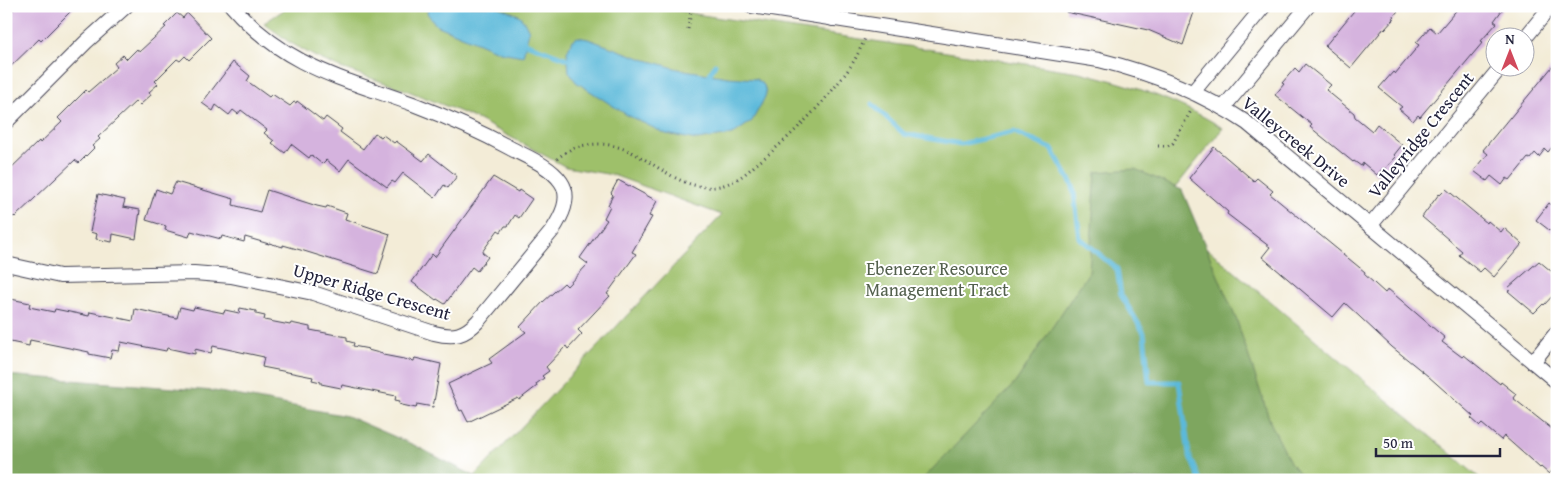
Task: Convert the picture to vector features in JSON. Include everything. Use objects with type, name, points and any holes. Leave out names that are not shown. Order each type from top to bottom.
[{"type":"street","points":[[6,122],[86,42],[126,6]]},
{"type":"street","name":"Upper Ridge Crescent","points":[[6,264],[60,276],[194,273],[231,276],[313,293],[447,336],[460,335],[478,321],[552,231],[560,218],[565,206],[565,193],[561,182],[550,171],[533,160],[470,127],[412,104],[337,78],[294,59],[259,34],[232,6]]},
{"type":"street","name":"Valleycreek Drive","points":[[752,6],[834,12],[1100,60],[1148,74],[1193,92],[1223,108],[1247,124],[1557,382]]},
{"type":"street","points":[[1193,92],[1264,6]]},
{"type":"street","points":[[1223,108],[1308,6]]},
{"type":"street","points":[[1533,28],[1551,6]]},
{"type":"street","name":"Valleyridge Crescent","points":[[1370,226],[1492,78]]},
{"type":"street","points":[[1533,362],[1557,332]]},
{"type":"path","points":[[688,29],[691,11]]},
{"type":"path","points":[[557,160],[564,152],[579,146],[610,144],[625,148],[691,185],[708,187],[725,185],[740,177],[772,152],[815,112],[843,77],[857,56],[865,38]]},
{"type":"path","points":[[1158,146],[1168,146],[1173,143],[1192,109]]},
{"type":"green space","name":"Ebenezer Resource Management Tract","points":[[290,6],[661,6],[695,14],[1079,72],[1154,94],[1223,128],[1159,208],[1482,480],[6,480],[6,375],[38,385],[327,425],[475,476],[722,215],[613,175],[566,167],[479,120],[403,89],[338,67],[314,56],[289,42],[264,23]]},
{"type":"green space","points":[[1135,169],[1182,190],[1237,321],[1271,424],[1291,464],[1307,480],[922,480],[1015,383],[1089,272],[1096,172]]},
{"type":"green space","points":[[6,375],[214,391],[347,416],[414,445],[482,480],[6,480]]},
{"type":"water","points":[[428,6],[495,6],[520,16],[529,31],[523,56],[500,52],[436,25],[427,13]]},
{"type":"water","points":[[578,37],[678,69],[728,77],[756,79],[764,85],[766,94],[752,121],[732,135],[697,140],[666,134],[627,115],[576,82],[569,72],[567,52],[572,40]]},
{"type":"building","points":[[17,6],[76,6],[41,41],[39,39],[6,71],[6,17]]},
{"type":"building","points":[[1066,6],[1196,6],[1183,45],[1148,30],[1066,12]]},
{"type":"building","points":[[1358,6],[1402,6],[1393,17],[1394,19],[1384,28],[1351,68],[1325,46]]},
{"type":"building","points":[[1460,6],[1505,6],[1494,21],[1497,23],[1493,28],[1486,28],[1486,35],[1481,41],[1483,42],[1420,117],[1418,115],[1413,121],[1399,109],[1402,107],[1379,88],[1393,72],[1395,74],[1419,45],[1416,43],[1430,27],[1437,33]]},
{"type":"building","points":[[177,13],[183,18],[187,13],[211,38],[189,60],[185,56],[180,61],[177,59],[155,81],[158,84],[149,92],[151,95],[140,105],[136,101],[98,137],[100,139],[92,146],[94,148],[79,163],[75,160],[15,217],[6,223],[6,173],[62,122],[58,118],[86,90],[88,92],[117,67],[114,63],[123,55],[127,59],[137,49],[139,52],[166,27],[164,26]]},
{"type":"building","points":[[1557,61],[1557,141],[1548,152],[1545,149],[1539,157],[1535,153],[1530,159],[1528,158],[1510,180],[1507,178],[1502,185],[1491,176],[1487,181],[1474,171],[1488,154],[1483,150]]},
{"type":"building","points":[[233,62],[250,76],[247,81],[269,97],[272,94],[290,106],[297,101],[323,121],[326,117],[342,129],[340,132],[363,149],[375,133],[381,137],[383,135],[394,143],[396,141],[423,161],[429,154],[457,176],[448,188],[444,185],[435,198],[403,173],[395,183],[392,181],[387,187],[349,159],[340,171],[326,160],[322,164],[311,155],[309,158],[291,144],[285,153],[272,143],[274,141],[264,133],[267,130],[241,110],[238,114],[233,110],[229,115],[216,105],[213,111],[202,103]]},
{"type":"building","points":[[1305,64],[1331,85],[1326,90],[1354,113],[1355,117],[1372,131],[1377,124],[1402,145],[1394,155],[1396,157],[1377,175],[1363,163],[1361,166],[1353,162],[1275,95],[1284,84],[1282,83],[1295,68],[1299,72]]},
{"type":"building","points":[[1214,147],[1254,181],[1257,178],[1273,191],[1270,194],[1365,272],[1364,274],[1385,293],[1388,289],[1445,338],[1442,342],[1462,357],[1464,355],[1500,384],[1501,382],[1516,394],[1513,398],[1557,433],[1557,465],[1549,474],[1504,436],[1501,440],[1482,424],[1480,426],[1471,418],[1473,416],[1392,347],[1345,303],[1333,317],[1262,257],[1270,247],[1227,214],[1228,212],[1189,178]]},
{"type":"building","points":[[493,177],[532,199],[519,218],[515,215],[508,226],[505,226],[501,232],[498,230],[482,252],[488,257],[477,271],[472,267],[445,304],[436,300],[412,282],[432,254],[435,257]]},
{"type":"building","points":[[618,180],[657,201],[649,216],[652,217],[632,252],[636,254],[607,294],[610,296],[578,330],[582,334],[568,349],[566,346],[546,367],[549,371],[542,376],[544,378],[536,384],[537,386],[519,400],[518,398],[468,422],[462,410],[460,411],[448,384],[492,363],[489,359],[526,332],[520,327],[543,302],[564,283],[567,286],[588,264],[580,258],[607,220],[604,218],[610,206],[608,205],[613,195],[611,193]]},
{"type":"building","points":[[176,182],[234,199],[233,205],[260,212],[267,190],[317,206],[326,208],[327,206],[347,213],[345,219],[390,234],[378,274],[283,245],[283,247],[245,237],[244,242],[222,236],[221,239],[191,231],[189,237],[165,230],[166,226],[146,220],[156,189],[170,194]]},
{"type":"building","points":[[1446,189],[1487,223],[1488,221],[1501,232],[1504,228],[1522,244],[1494,277],[1484,268],[1480,272],[1459,255],[1462,251],[1422,217],[1439,194]]},
{"type":"building","points":[[98,194],[125,200],[123,207],[140,210],[136,239],[113,234],[112,242],[96,239],[97,234],[90,232]]},
{"type":"building","points":[[1549,203],[1557,209],[1557,236],[1536,220]]},
{"type":"building","points":[[1539,261],[1557,276],[1557,291],[1534,313],[1508,291],[1510,290],[1508,288]]},
{"type":"building","points":[[6,298],[30,303],[29,307],[54,312],[55,309],[89,316],[90,312],[133,321],[135,309],[177,318],[180,307],[193,310],[194,307],[224,313],[225,310],[239,313],[240,308],[256,311],[256,314],[265,316],[264,320],[290,325],[291,323],[310,327],[310,330],[347,337],[347,341],[354,343],[353,346],[369,349],[383,355],[414,361],[415,358],[441,364],[433,407],[417,404],[416,408],[399,404],[400,401],[395,400],[396,396],[342,385],[341,388],[321,384],[321,382],[312,380],[313,377],[262,367],[264,357],[213,346],[211,353],[195,349],[195,354],[167,348],[166,351],[121,342],[119,351],[112,350],[110,358],[30,340],[29,346],[6,341]]},
{"type":"waterway","points":[[520,41],[573,61]]},
{"type":"waterway","points":[[707,80],[715,64]]},
{"type":"waterway","points":[[872,104],[904,134],[961,144],[1014,132],[1052,149],[1073,186],[1080,238],[1117,269],[1121,295],[1144,333],[1149,382],[1179,382],[1189,454],[1200,480]]}]
